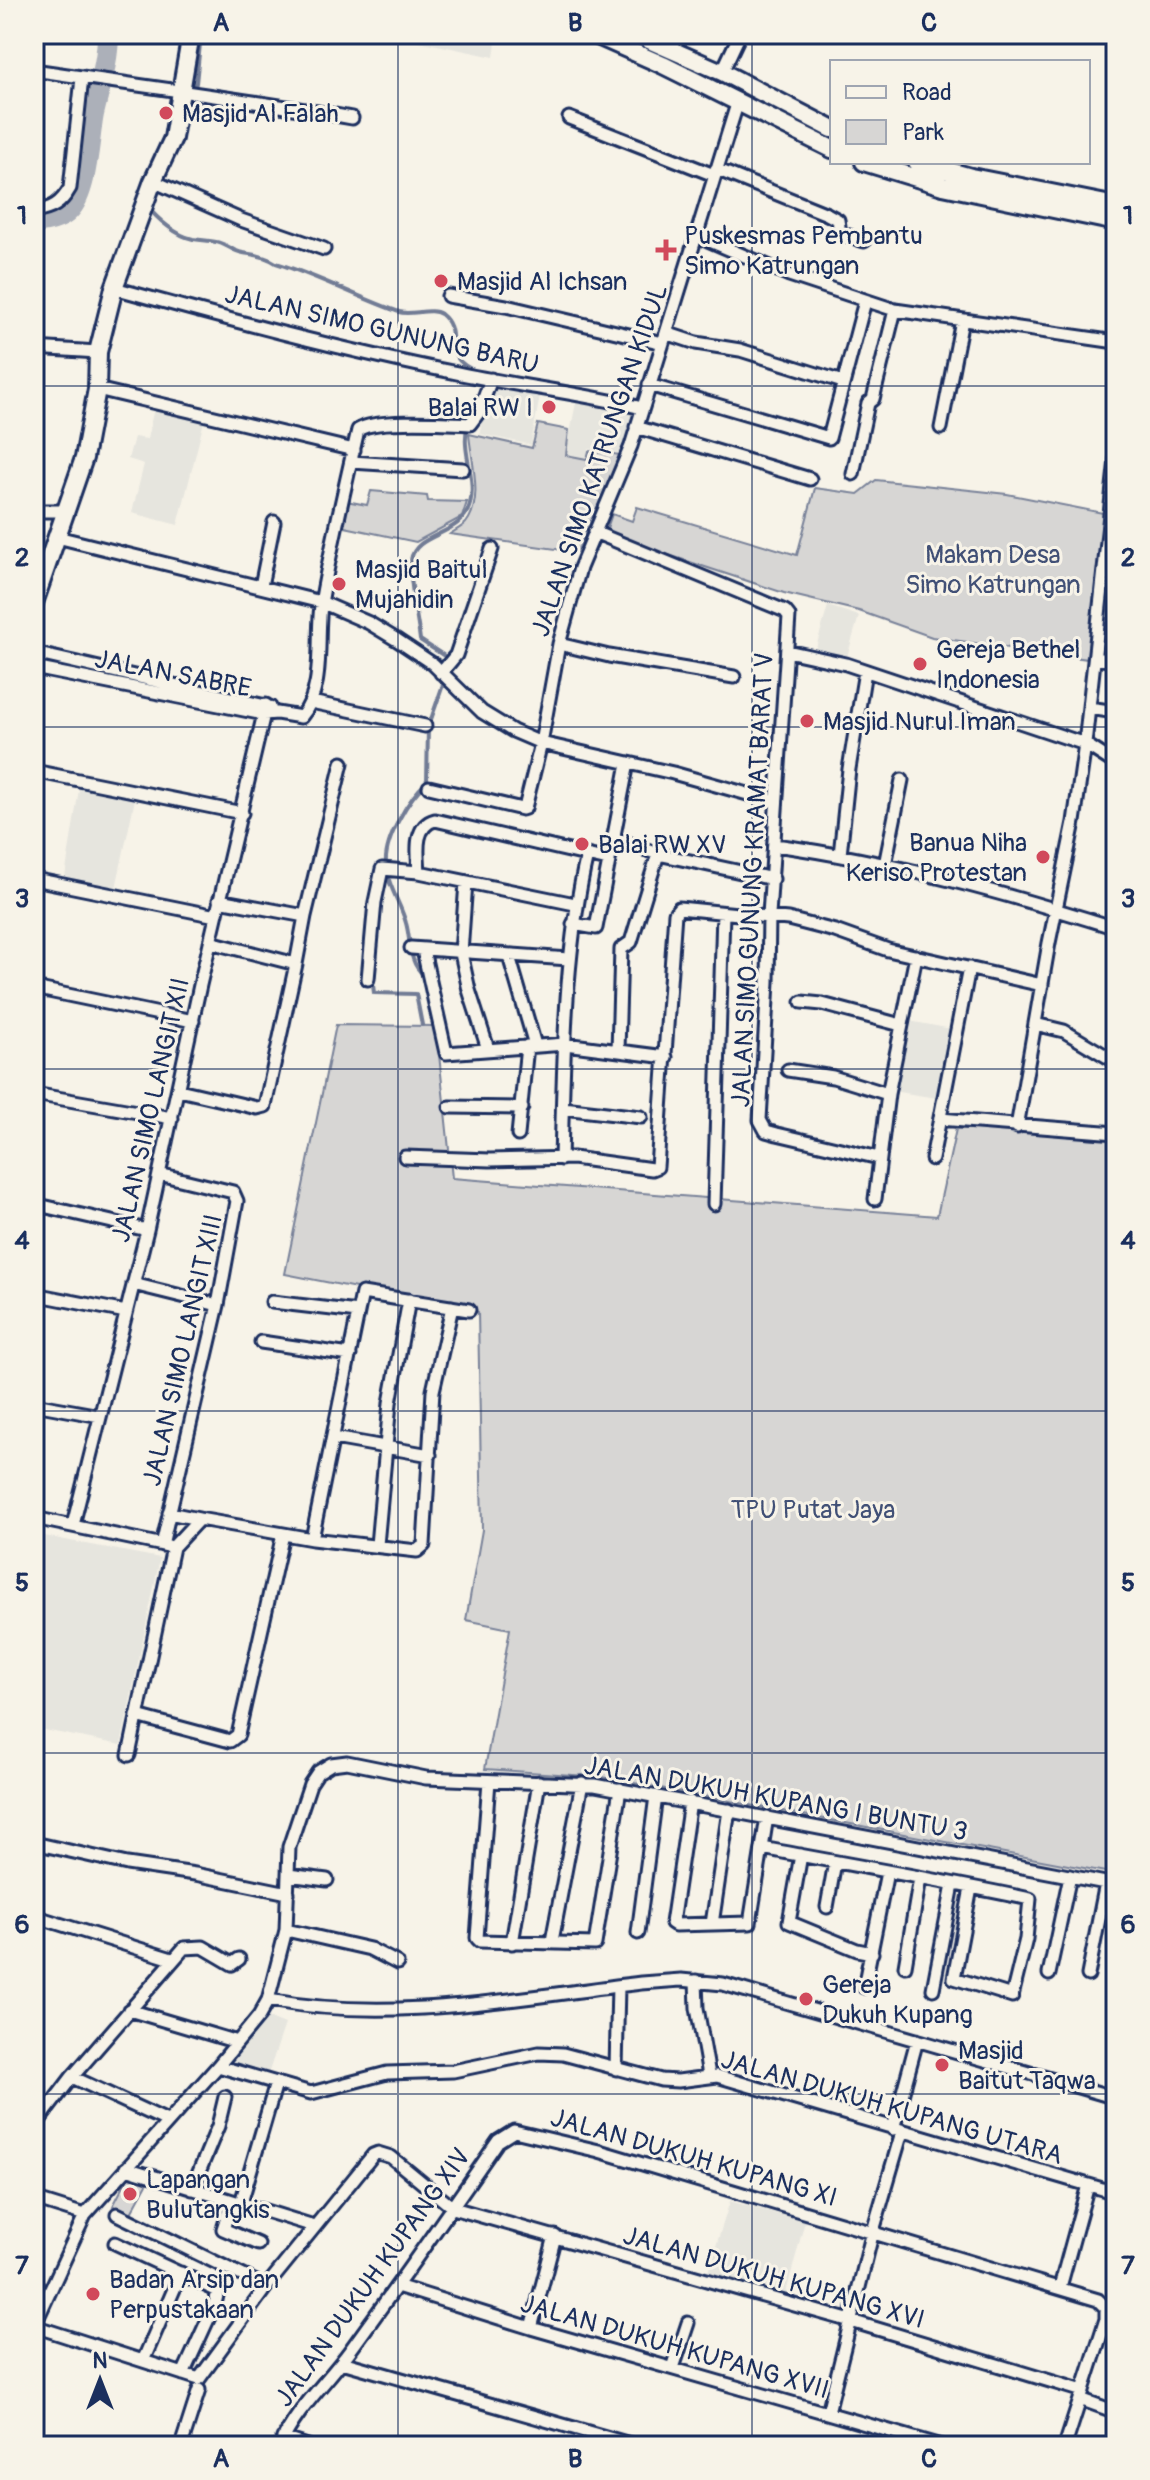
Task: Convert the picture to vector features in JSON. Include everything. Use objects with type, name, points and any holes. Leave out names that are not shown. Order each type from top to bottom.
[{"type":"main road","points":[[34,603],[84,458],[97,389],[98,352],[114,288],[190,94],[191,34]]},
{"type":"main road","points":[[593,34],[738,101],[830,148]]},
{"type":"main road","points":[[635,34],[722,72],[830,128]]},
{"type":"main road","points":[[876,164],[1116,206]]},
{"type":"main road","points":[[933,174],[1116,222]]},
{"type":"street","points":[[722,72],[740,34]]},
{"type":"street","points":[[34,70],[258,101],[352,118]]},
{"type":"street","points":[[34,212],[48,210],[63,200],[70,188],[88,78]]},
{"type":"street","name":"JALAN SIMO KATRUNGAN KIDUL","points":[[429,787],[523,809],[541,743],[559,644],[580,568],[623,470],[738,101]]},
{"type":"street","points":[[569,118],[827,214],[838,220],[840,233],[864,241]]},
{"type":"street","points":[[157,183],[241,220],[324,249]]},
{"type":"street","points":[[696,235],[789,275],[895,310],[1116,342]]},
{"type":"street","name":"JALAN SIMO GUNUNG BARU","points":[[114,288],[273,330],[483,378],[642,408]]},
{"type":"street","points":[[448,296],[740,350],[843,382]]},
{"type":"street","points":[[649,385],[827,437],[832,435],[865,301]]},
{"type":"street","points":[[853,474],[868,403],[873,399],[895,310]]},
{"type":"street","points":[[941,428],[962,320]]},
{"type":"street","points":[[34,348],[98,352]]},
{"type":"street","points":[[425,726],[311,702],[321,602],[358,430],[393,423],[468,424],[479,412],[483,378]]},
{"type":"street","points":[[97,389],[352,456],[463,469]]},
{"type":"street","points":[[636,427],[810,479]]},
{"type":"street","points":[[1017,1127],[1074,822],[1112,537],[1116,459]]},
{"type":"street","points":[[34,511],[66,511]]},
{"type":"street","points":[[261,586],[274,522]]},
{"type":"street","name":"JALAN SIMO GUNUNG KRAMAT BARAT V","points":[[594,532],[785,611],[790,620],[769,915],[762,1126],[777,1134],[879,1158]]},
{"type":"street","points":[[57,537],[321,602],[369,623],[447,671],[482,712],[513,731],[541,743],[673,773],[776,802]]},
{"type":"street","points":[[447,671],[492,549]]},
{"type":"street","points":[[1102,600],[1116,601]]},
{"type":"street","points":[[559,644],[609,656],[734,677]]},
{"type":"street","points":[[787,651],[865,671],[1085,744],[1116,764]]},
{"type":"street","points":[[34,653],[269,711]]},
{"type":"street","points":[[1095,658],[1116,661]]},
{"type":"street","name":"JALAN SABRE","points":[[34,668],[303,716],[311,702]]},
{"type":"street","points":[[840,855],[849,769],[865,671]]},
{"type":"street","points":[[1089,708],[1116,712]]},
{"type":"street","name":"JALAN SIMO LANGIT XII","points":[[73,1525],[147,1230],[219,900],[269,711]]},
{"type":"street","points":[[179,1090],[257,1108],[265,1106],[305,916],[342,763]]},
{"type":"street","points":[[573,924],[596,928],[628,763]]},
{"type":"street","points":[[34,771],[242,813]]},
{"type":"street","points":[[885,865],[902,780]]},
{"type":"street","points":[[419,872],[421,830],[428,822],[435,820],[608,860]]},
{"type":"street","points":[[613,838],[658,854],[773,879]]},
{"type":"street","points":[[775,845],[840,855],[934,876],[1116,928]]},
{"type":"street","points":[[618,1051],[621,949],[631,942],[658,854]]},
{"type":"street","points":[[561,1159],[569,959],[575,904],[587,855]]},
{"type":"street","points":[[368,979],[381,871],[419,872],[575,904]]},
{"type":"street","points":[[34,879],[216,916]]},
{"type":"street","points":[[466,882],[461,953],[488,1049]]},
{"type":"street","points":[[219,900],[305,916]]},
{"type":"street","points":[[405,1157],[490,1160],[573,1158],[652,1169],[658,1164],[675,913],[682,908],[769,915],[835,931],[888,950],[1042,985]]},
{"type":"street","points":[[714,1204],[723,913]]},
{"type":"street","points":[[210,942],[296,964]]},
{"type":"street","points":[[569,959],[417,949],[446,1053],[565,1044],[666,1057]]},
{"type":"street","points":[[509,956],[531,1046],[518,1135]]},
{"type":"street","points":[[875,1199],[888,1094],[916,956]]},
{"type":"street","points":[[932,1159],[969,968]]},
{"type":"street","points":[[34,988],[193,1021]]},
{"type":"street","points":[[802,1002],[852,1011],[901,1025]]},
{"type":"street","points":[[1035,1024],[1064,1031],[1116,1062]]},
{"type":"street","points":[[788,1070],[833,1077],[888,1094]]},
{"type":"street","points":[[34,1094],[172,1118]]},
{"type":"street","points":[[450,1107],[522,1108]]},
{"type":"street","points":[[563,1108],[641,1117]]},
{"type":"street","points":[[940,1119],[1116,1133]]},
{"type":"street","name":"JALAN SIMO LANGIT XIII","points":[[129,1755],[168,1546],[169,1513],[218,1305],[236,1196],[227,1190],[159,1174]]},
{"type":"street","points":[[34,1204],[147,1230]]},
{"type":"street","points":[[133,1284],[218,1305]]},
{"type":"street","points":[[312,1539],[362,1293],[469,1310]]},
{"type":"street","points":[[34,1294],[126,1312]]},
{"type":"street","points":[[377,1545],[390,1403],[409,1300]]},
{"type":"street","points":[[272,1302],[358,1312]]},
{"type":"street","points":[[169,1513],[312,1539],[417,1551],[426,1538],[433,1391],[452,1307]]},
{"type":"street","points":[[261,1342],[350,1355]]},
{"type":"street","points":[[34,1404],[100,1416]]},
{"type":"street","points":[[334,1438],[430,1455]]},
{"type":"street","points":[[34,1518],[168,1546],[199,1519]]},
{"type":"street","points":[[137,1716],[230,1741],[238,1735],[283,1534]]},
{"type":"street","name":"JALAN DUKUH KUPANG I BUNTU 3","points":[[268,2000],[286,1930],[289,1847],[303,1799],[318,1772],[331,1764],[347,1762],[426,1778],[582,1783],[1111,1884]]},
{"type":"street","points":[[489,1781],[477,1940],[512,1943],[597,1943],[620,1789]]},
{"type":"street","points":[[512,1943],[539,1782]]},
{"type":"street","points":[[552,1941],[582,1783]]},
{"type":"street","points":[[638,1933],[656,1796]]},
{"type":"street","points":[[690,1802],[673,1924],[750,1923],[767,1817]]},
{"type":"street","points":[[712,1924],[729,1810]]},
{"type":"street","points":[[34,1843],[127,1864],[288,1893]]},
{"type":"street","points":[[762,1848],[971,1888],[1031,1901],[1026,1939],[1012,1996],[954,1978],[971,1888]]},
{"type":"street","points":[[801,1855],[789,1922],[857,1950],[872,1953]]},
{"type":"street","points":[[827,1907],[835,1862]]},
{"type":"street","points":[[864,1987],[887,1872]]},
{"type":"street","points":[[288,1875],[327,1880]]},
{"type":"street","points":[[1049,1974],[1070,1876]]},
{"type":"street","points":[[905,1966],[920,1878]]},
{"type":"street","points":[[1088,1975],[1111,1884]]},
{"type":"street","points":[[933,1989],[953,1885]]},
{"type":"street","points":[[34,1916],[172,1959]]},
{"type":"street","points":[[286,1930],[370,1949],[397,1963]]},
{"type":"street","points":[[34,2127],[72,2077],[184,1948],[197,1946],[214,1951],[232,1964],[239,1959]]},
{"type":"street","points":[[696,1981],[706,2076]]},
{"type":"street","points":[[199,2385],[183,2374],[34,2326],[85,2215],[218,2066],[259,2016],[268,2000],[334,2010],[384,2011],[618,1986],[696,1981],[735,1986],[1116,2098]]},
{"type":"street","points":[[616,2069],[618,1986]]},
{"type":"street","points":[[129,2010],[237,2042]]},
{"type":"street","points":[[828,2412],[917,2040]]},
{"type":"street","name":"JALAN DUKUH KUPANG UTARA","points":[[218,2066],[302,2092],[319,2092],[387,2073],[453,2071],[539,2053],[563,2054],[661,2080],[706,2076],[724,2078],[1116,2193]]},
{"type":"street","points":[[72,2077],[167,2121]]},
{"type":"street","points":[[258,2244],[223,2229],[236,2202],[276,2083]]},
{"type":"street","points":[[192,2189],[218,2126],[225,2097]]},
{"type":"street","points":[[34,2103],[48,2108]]},
{"type":"street","name":"JALAN DUKUH KUPANG XI","points":[[502,2136],[514,2131],[530,2133],[873,2231],[1098,2300],[1107,2311],[1081,2395]]},
{"type":"street","name":"JALAN DUKUH KUPANG XIV","points":[[282,2442],[306,2404],[342,2362],[502,2136]]},
{"type":"street","points":[[181,2446],[199,2385],[266,2287],[373,2155],[378,2153],[391,2157],[453,2208]]},
{"type":"street","points":[[126,2168],[314,2226]]},
{"type":"street","points":[[1060,2287],[1088,2185]]},
{"type":"street","points":[[34,2199],[85,2215]]},
{"type":"street","name":"JALAN DUKUH KUPANG XVI","points":[[453,2208],[851,2321],[1081,2395],[1116,2412]]},
{"type":"street","points":[[117,2214],[266,2287]]},
{"type":"street","points":[[531,2328],[555,2236]]},
{"type":"street","points":[[115,2243],[218,2293],[183,2374]]},
{"type":"street","points":[[143,2361],[181,2273]]},
{"type":"street","name":"JALAN DUKUH KUPANG XVII","points":[[397,2286],[531,2328],[942,2446]]},
{"type":"street","points":[[673,2368],[688,2323]]},
{"type":"street","points":[[342,2362],[637,2446]]},
{"type":"street","points":[[1065,2446],[1081,2395]]},
{"type":"street","points":[[282,2442],[308,2446]]},
{"type":"shaded area","points":[[385,34],[497,34],[494,57]]},
{"type":"shaded area","points":[[492,381],[541,390],[531,445],[480,434],[482,413]]},
{"type":"shaded area","points":[[577,397],[636,410],[626,454],[589,449],[587,458],[566,454]]},
{"type":"shaded area","points":[[155,404],[205,417],[178,525],[132,513],[144,464],[128,459],[134,437],[147,439]]},
{"type":"shaded area","points":[[828,606],[859,616],[846,660],[815,651]]},
{"type":"shaded area","points":[[79,789],[135,799],[116,888],[65,877]]},
{"type":"shaded area","points":[[904,1020],[957,1030],[943,1099],[892,1091]]},
{"type":"shaded area","points":[[34,1534],[160,1558],[121,1745],[34,1728]]},
{"type":"shaded area","points":[[259,2014],[285,2024],[266,2080],[221,2065]]},
{"type":"shaded area","points":[[730,2201],[805,2221],[786,2293],[708,2272]]},
{"type":"green space","points":[[538,424],[569,430],[566,455],[587,459],[589,451],[621,455],[577,552],[450,534],[466,523],[474,503],[475,480],[469,434],[532,448]]},
{"type":"green space","name":"Makam Desa Simo Katrungan","points":[[876,480],[1007,494],[1103,513],[1088,659],[932,637],[859,611],[784,593],[605,534],[612,514],[632,521],[637,507],[797,555],[815,488],[858,494]]},
{"type":"green space","points":[[371,491],[427,496],[428,501],[467,502],[462,517],[416,542],[340,526],[346,501],[367,505]]},
{"type":"green space","name":"TPU Putat Jaya","points":[[336,1025],[436,1026],[452,1178],[937,1216],[956,1129],[1116,1129],[1116,1874],[602,1777],[485,1769],[510,1629],[466,1620],[482,1530],[478,1312],[285,1274]]},
{"type":"green space","name":"Lapangan Bulutangkis","points":[[130,2173],[148,2182],[130,2215],[113,2206]]},
{"type":"waterway","points":[[34,223],[53,220],[66,213],[80,191],[108,34]]},
{"type":"waterway","points":[[183,122],[196,83],[201,34]]},
{"type":"waterway","points":[[148,207],[168,226],[187,237],[218,242],[239,252],[264,257],[399,312],[432,311],[441,314],[448,321],[458,359],[478,372],[482,387],[471,416]]},
{"type":"waterway","points":[[449,659],[420,640],[410,568],[414,551],[458,523],[470,504],[472,484],[466,444],[468,424]]},
{"type":"waterway","points":[[424,975],[413,958],[406,923],[389,879],[386,854],[399,820],[427,782],[428,728],[445,679]]},
{"type":"waterway","points":[[372,977],[374,993],[416,994],[422,1025]]},
{"type":"place","name":"Masjid Al Falah","points":[[166,113]]},
{"type":"place","name":"Puskesmas Pembantu Simo Katrungan","points":[[666,250]]},
{"type":"place","name":"Masjid Al Ichsan","points":[[441,281]]},
{"type":"place","name":"Balai RW I","points":[[549,407]]},
{"type":"place","name":"Masjid Baitul Mujahidin","points":[[339,584]]},
{"type":"place","name":"Gereja Bethel Indonesia","points":[[920,664]]},
{"type":"place","name":"Masjid Nurul Iman","points":[[807,721]]},
{"type":"place","name":"Balai RW XV","points":[[582,844]]},
{"type":"place","name":"Banua Niha Keriso Protestan","points":[[1043,857]]},
{"type":"place","name":"Gereja Dukuh Kupang","points":[[806,1999]]},
{"type":"place","name":"Masjid Baitut Taqwa","points":[[942,2065]]},
{"type":"place","name":"Lapangan Bulutangkis","points":[[130,2194]]},
{"type":"place","name":"Badan Arsip dan Perpustakaan","points":[[93,2294]]}]
